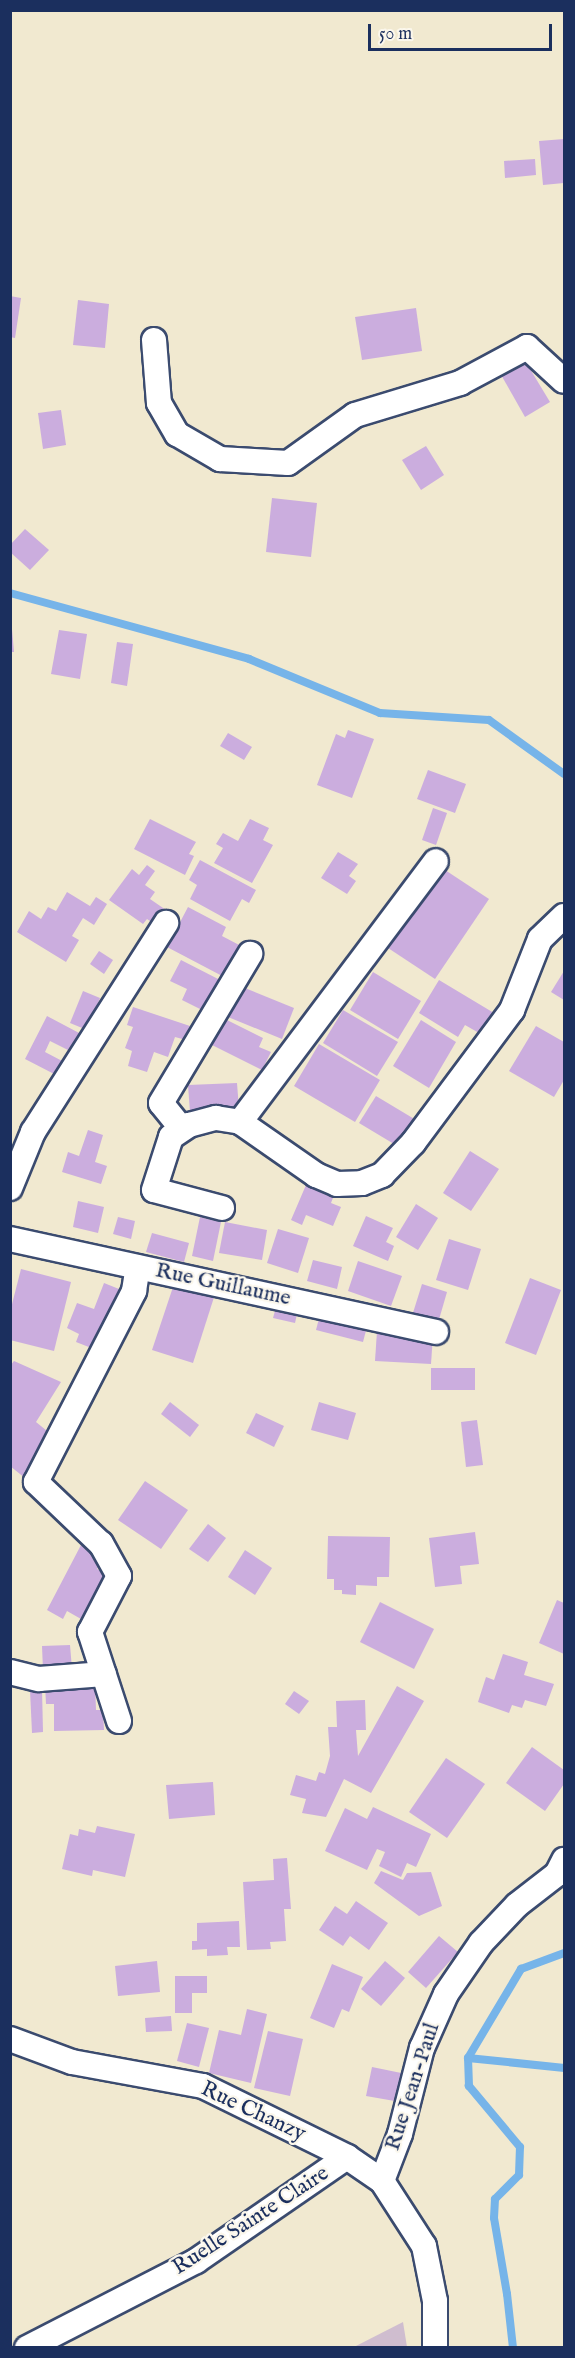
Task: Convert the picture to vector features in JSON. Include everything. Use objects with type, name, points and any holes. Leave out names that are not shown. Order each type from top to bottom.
[{"type":"street","points":[[154,340],[159,403],[177,434],[220,459],[288,463],[355,416],[460,383],[526,347],[564,381]]},
{"type":"street","points":[[240,1122],[436,861]]},
{"type":"street","points":[[222,1208],[154,1190],[171,1137],[189,1125],[216,1118],[240,1122],[316,1175],[337,1184],[362,1183],[382,1175],[413,1143],[512,1010],[540,939],[564,916]]},
{"type":"street","points":[[10,1188],[33,1132],[166,923]]},
{"type":"street","points":[[182,1129],[161,1103],[250,954]]},
{"type":"street","name":"Rue Guillaume","points":[[10,1239],[436,1332]]},
{"type":"street","points":[[119,1721],[90,1632],[119,1576],[101,1544],[36,1482],[134,1291],[138,1267]]},
{"type":"street","points":[[10,1672],[39,1679],[104,1674]]},
{"type":"street","name":"Rue Jean-Paul","points":[[382,2181],[400,2134],[422,2048],[446,1994],[480,1943],[517,1905],[557,1874],[564,1860]]},
{"type":"street","name":"Rue Chanzy","points":[[10,2039],[72,2062],[203,2086],[347,2157],[382,2181]]},
{"type":"street","name":"Ruelle Sainte Claire","points":[[27,2348],[196,2261],[347,2157]]},
{"type":"street","points":[[382,2181],[424,2246],[435,2301],[435,2348]]},
{"type":"shaded area","points":[[403,2322],[407,2347],[354,2347]]},
{"type":"building","points":[[564,139],[564,183],[543,185],[539,141]]},
{"type":"building","points":[[535,159],[536,175],[505,178],[504,161]]},
{"type":"building","points":[[10,296],[21,298],[15,338],[10,337]]},
{"type":"building","points":[[78,300],[109,304],[105,348],[73,345]]},
{"type":"building","points":[[416,308],[422,351],[362,360],[355,317]]},
{"type":"building","points":[[524,359],[550,402],[525,417],[500,373]]},
{"type":"building","points":[[61,410],[66,445],[43,449],[38,413]]},
{"type":"building","points":[[426,446],[444,475],[421,490],[402,460]]},
{"type":"building","points":[[272,498],[317,503],[311,557],[266,552]]},
{"type":"building","points":[[25,529],[49,550],[30,570],[10,552],[10,545]]},
{"type":"building","points":[[10,629],[12,629],[14,652],[10,652]]},
{"type":"building","points":[[59,630],[87,634],[80,679],[51,674]]},
{"type":"building","points":[[117,642],[133,644],[127,686],[111,683]]},
{"type":"building","points":[[348,730],[374,739],[352,798],[317,785],[336,734],[345,738]]},
{"type":"building","points":[[228,733],[252,747],[244,760],[220,746]]},
{"type":"building","points":[[428,770],[466,784],[455,813],[417,799]]},
{"type":"building","points":[[433,808],[447,813],[436,845],[422,840]]},
{"type":"building","points":[[150,819],[196,842],[189,854],[194,856],[185,875],[134,849]]},
{"type":"building","points":[[250,819],[269,828],[263,840],[273,845],[252,883],[214,863],[223,848],[216,844],[223,833],[238,841]]},
{"type":"building","points":[[338,852],[358,864],[349,876],[356,881],[347,894],[321,878]]},
{"type":"building","points":[[200,860],[256,890],[249,903],[242,899],[230,921],[190,899],[197,885],[189,880]]},
{"type":"building","points":[[147,865],[155,871],[145,885],[155,892],[150,899],[166,910],[156,925],[147,919],[143,924],[109,900],[132,869],[139,875]]},
{"type":"building","points":[[439,866],[489,899],[435,979],[385,946]]},
{"type":"building","points":[[67,892],[90,906],[96,897],[107,904],[94,925],[83,918],[72,936],[79,940],[66,962],[17,932],[29,911],[41,919],[48,907],[56,911]]},
{"type":"building","points":[[188,907],[226,927],[222,936],[243,947],[226,978],[167,947]]},
{"type":"building","points":[[99,951],[113,960],[104,974],[90,964]]},
{"type":"building","points":[[181,960],[222,981],[206,1012],[182,1000],[187,989],[170,981]]},
{"type":"building","points":[[564,971],[564,1000],[551,992]]},
{"type":"building","points":[[373,972],[421,1001],[398,1039],[350,1010]]},
{"type":"building","points":[[439,980],[499,1016],[486,1037],[465,1025],[458,1037],[419,1013]]},
{"type":"building","points":[[240,986],[294,1008],[282,1039],[228,1017]]},
{"type":"building","points":[[83,991],[100,998],[87,1030],[70,1023]]},
{"type":"building","points":[[133,1007],[190,1026],[186,1040],[175,1037],[168,1057],[154,1052],[147,1072],[128,1066],[132,1051],[125,1048],[133,1027],[127,1025]]},
{"type":"building","points":[[343,1010],[398,1042],[377,1076],[323,1043]]},
{"type":"building","points":[[47,1016],[81,1034],[72,1052],[50,1041],[45,1052],[66,1063],[58,1076],[25,1059]]},
{"type":"building","points":[[225,1019],[263,1038],[259,1047],[271,1052],[262,1070],[212,1045]]},
{"type":"building","points":[[421,1020],[456,1042],[429,1088],[393,1066]]},
{"type":"building","points":[[536,1026],[564,1042],[564,1080],[554,1097],[509,1071]]},
{"type":"building","points":[[319,1044],[380,1080],[355,1122],[294,1086]]},
{"type":"building","points":[[237,1083],[239,1109],[190,1112],[188,1085]]},
{"type":"building","points":[[376,1096],[416,1120],[399,1147],[359,1123]]},
{"type":"building","points":[[88,1130],[103,1135],[95,1162],[107,1166],[101,1184],[62,1172],[68,1152],[79,1156]]},
{"type":"building","points":[[470,1151],[499,1169],[471,1211],[443,1193]]},
{"type":"building","points":[[309,1178],[336,1190],[331,1203],[341,1207],[333,1226],[306,1215],[302,1225],[291,1220]]},
{"type":"building","points":[[78,1201],[104,1207],[98,1233],[73,1227]]},
{"type":"building","points":[[416,1204],[438,1218],[418,1250],[396,1237]]},
{"type":"building","points":[[366,1216],[393,1228],[386,1242],[394,1246],[388,1261],[353,1246]]},
{"type":"building","points":[[118,1217],[135,1221],[131,1239],[113,1234]]},
{"type":"building","points":[[200,1217],[221,1222],[213,1261],[192,1256]]},
{"type":"building","points":[[225,1222],[267,1230],[262,1260],[219,1253]]},
{"type":"building","points":[[278,1229],[309,1238],[298,1273],[267,1263]]},
{"type":"building","points":[[152,1233],[189,1243],[184,1262],[146,1252]]},
{"type":"building","points":[[449,1239],[481,1249],[468,1290],[436,1280]]},
{"type":"building","points":[[313,1260],[342,1267],[337,1289],[307,1281]]},
{"type":"building","points":[[358,1261],[402,1276],[391,1306],[348,1291]]},
{"type":"building","points":[[21,1269],[71,1282],[54,1351],[10,1340],[10,1312]]},
{"type":"building","points":[[176,1278],[216,1291],[193,1363],[152,1350]]},
{"type":"building","points":[[530,1278],[561,1290],[536,1355],[505,1343]]},
{"type":"building","points":[[104,1283],[119,1289],[107,1317],[113,1319],[99,1351],[76,1342],[79,1334],[67,1328],[77,1303],[94,1309]]},
{"type":"building","points":[[422,1284],[447,1292],[438,1323],[412,1316]]},
{"type":"building","points":[[278,1300],[299,1305],[295,1323],[273,1318]]},
{"type":"building","points":[[321,1311],[368,1323],[363,1342],[316,1330]]},
{"type":"building","points":[[377,1331],[433,1335],[431,1364],[375,1361]]},
{"type":"building","points":[[14,1361],[61,1382],[36,1422],[52,1435],[25,1478],[10,1466],[10,1366]]},
{"type":"building","points":[[431,1368],[475,1368],[475,1390],[431,1390]]},
{"type":"building","points":[[170,1402],[199,1425],[190,1437],[161,1414]]},
{"type":"building","points":[[319,1402],[356,1413],[348,1440],[311,1430]]},
{"type":"building","points":[[256,1413],[284,1426],[274,1447],[246,1433]]},
{"type":"building","points":[[477,1420],[483,1465],[466,1467],[461,1422]]},
{"type":"building","points":[[145,1481],[188,1510],[161,1549],[118,1520]]},
{"type":"building","points":[[208,1524],[226,1538],[208,1562],[189,1549]]},
{"type":"building","points":[[475,1532],[479,1564],[460,1566],[462,1584],[435,1587],[429,1538]]},
{"type":"building","points":[[328,1536],[390,1537],[389,1577],[377,1577],[377,1586],[356,1585],[356,1595],[342,1594],[342,1590],[334,1590],[334,1579],[327,1579]]},
{"type":"building","points":[[81,1545],[104,1556],[97,1569],[105,1573],[81,1619],[67,1611],[63,1619],[47,1610]]},
{"type":"building","points":[[245,1550],[272,1568],[255,1595],[228,1577]]},
{"type":"building","points":[[557,1600],[564,1603],[564,1654],[539,1643]]},
{"type":"building","points":[[380,1602],[434,1629],[414,1669],[360,1642]]},
{"type":"building","points":[[70,1645],[72,1669],[43,1670],[42,1646]]},
{"type":"building","points":[[503,1654],[528,1662],[524,1675],[554,1684],[546,1706],[525,1700],[522,1708],[512,1705],[509,1713],[478,1702],[486,1677],[494,1680]]},
{"type":"building","points":[[95,1683],[96,1710],[103,1710],[104,1730],[54,1731],[54,1704],[46,1704],[45,1684]]},
{"type":"building","points":[[397,1686],[424,1701],[371,1793],[344,1779],[326,1817],[302,1813],[306,1799],[290,1795],[296,1775],[316,1781],[319,1772],[325,1774],[330,1756],[328,1727],[337,1727],[336,1701],[365,1700],[366,1730],[356,1730],[358,1756]]},
{"type":"building","points":[[42,1689],[43,1732],[32,1733],[30,1690]]},
{"type":"building","points":[[294,1691],[309,1701],[299,1714],[285,1704]]},
{"type":"building","points":[[532,1747],[564,1770],[564,1784],[545,1811],[506,1783]]},
{"type":"building","points":[[446,1758],[485,1784],[447,1838],[409,1812]]},
{"type":"building","points":[[213,1782],[215,1815],[169,1819],[166,1785]]},
{"type":"building","points":[[373,1807],[431,1834],[416,1867],[407,1863],[401,1877],[379,1866],[385,1852],[377,1849],[367,1870],[325,1851],[345,1808],[367,1819]]},
{"type":"building","points":[[97,1826],[135,1834],[125,1877],[93,1870],[92,1876],[62,1869],[70,1834],[78,1836],[79,1829],[95,1833]]},
{"type":"building","points":[[287,1858],[291,1909],[284,1909],[286,1941],[270,1942],[271,1949],[247,1950],[243,1882],[274,1880],[273,1859]]},
{"type":"building","points":[[381,1871],[403,1880],[407,1873],[431,1872],[442,1906],[419,1916],[374,1883]]},
{"type":"building","points":[[356,1901],[388,1923],[369,1950],[350,1936],[343,1946],[319,1930],[335,1906],[347,1914]]},
{"type":"building","points":[[239,1921],[240,1947],[227,1947],[228,1955],[207,1956],[207,1949],[192,1950],[192,1941],[197,1941],[197,1923]]},
{"type":"building","points":[[439,1936],[458,1952],[426,1988],[408,1972]]},
{"type":"building","points":[[157,1961],[160,1992],[118,1996],[115,1966]]},
{"type":"building","points":[[385,1961],[405,1978],[381,2006],[361,1989]]},
{"type":"building","points":[[332,1964],[363,1977],[349,2012],[342,2009],[334,2028],[310,2018]]},
{"type":"building","points":[[175,1976],[207,1976],[207,1993],[192,1993],[192,2013],[175,2013]]},
{"type":"building","points":[[247,2009],[267,2014],[251,2083],[209,2073],[219,2030],[241,2035]]},
{"type":"building","points":[[171,2016],[172,2031],[146,2032],[145,2018]]},
{"type":"building","points":[[187,2023],[209,2028],[199,2067],[177,2061]]},
{"type":"building","points":[[268,2031],[303,2039],[290,2096],[254,2088]]},
{"type":"building","points":[[372,2067],[411,2075],[406,2103],[366,2096]]},
{"type":"waterway","points":[[10,593],[249,659],[380,713],[489,720],[564,774]]},
{"type":"waterway","points":[[513,2348],[507,2294],[494,2218],[495,2199],[519,2175],[520,2147],[469,2086],[468,2058],[521,1969],[564,1953]]},
{"type":"waterway","points":[[468,2058],[564,2068]]}]
